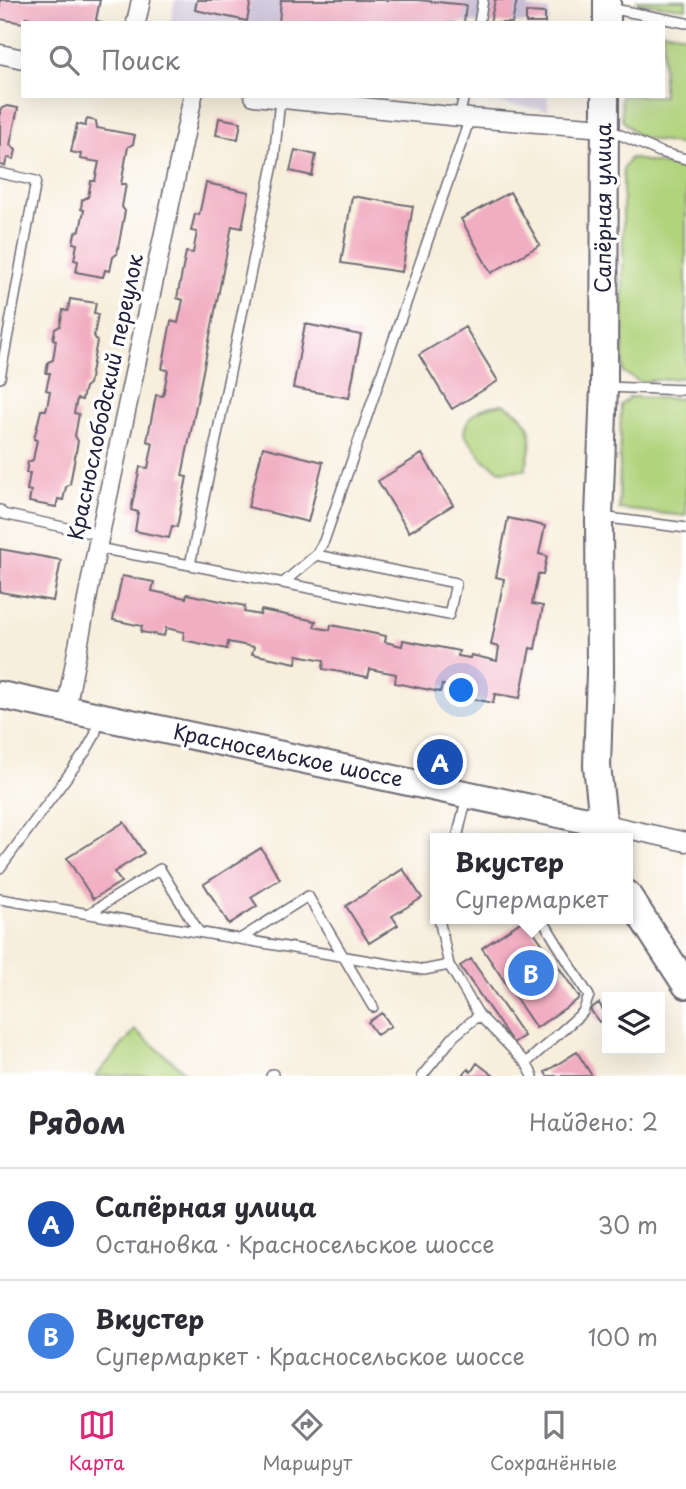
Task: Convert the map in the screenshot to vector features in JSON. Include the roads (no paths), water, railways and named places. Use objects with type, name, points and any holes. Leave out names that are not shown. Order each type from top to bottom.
[{"type":"main road","name":"Сапёрная улица","points":[[603,831],[597,766],[600,672],[599,517],[604,387],[605,98]]},
{"type":"main road","name":"Красносельское шоссе","points":[[0,695],[468,795],[603,831]]},
{"type":"main road","points":[[633,903],[686,985]]},
{"type":"street","points":[[136,21],[141,0]]},
{"type":"street","points":[[0,54],[21,59]]},
{"type":"street","name":"Краснослободский переулок","points":[[66,709],[98,541],[193,98]]},
{"type":"street","points":[[271,98],[465,118],[604,128]]},
{"type":"street","points":[[633,835],[686,842]]},
{"type":"lane","points":[[479,21],[484,0]]},
{"type":"lane","points":[[607,10],[686,23]]},
{"type":"lane","points":[[282,583],[316,555],[324,541],[465,118],[464,98]]},
{"type":"lane","points":[[190,565],[274,160],[280,99]]},
{"type":"lane","points":[[604,128],[660,152],[686,159]]},
{"type":"lane","points":[[0,173],[36,181],[0,378]]},
{"type":"lane","points":[[604,387],[686,390]]},
{"type":"lane","points":[[0,510],[3,514],[190,565],[449,615],[456,583],[316,555]]},
{"type":"lane","points":[[599,517],[686,528]]},
{"type":"lane","points":[[0,868],[86,751],[95,735],[99,716]]},
{"type":"lane","points":[[458,833],[468,795]]},
{"type":"lane","points":[[88,914],[160,869],[199,932]]},
{"type":"lane","points":[[240,939],[308,896],[373,1007]]},
{"type":"lane","points":[[0,899],[424,970],[449,965]]},
{"type":"lane","points":[[440,924],[449,965],[479,1015],[526,1063],[533,1076]]},
{"type":"lane","points":[[526,1063],[583,1012],[589,996],[545,924]]},
{"type":"lane","points":[[422,1076],[454,1036],[479,1015]]},
{"type":"place","name":"Сапёрная улица","points":[[440,762]]},
{"type":"place","name":"Вкустер","points":[[531,973]]}]
